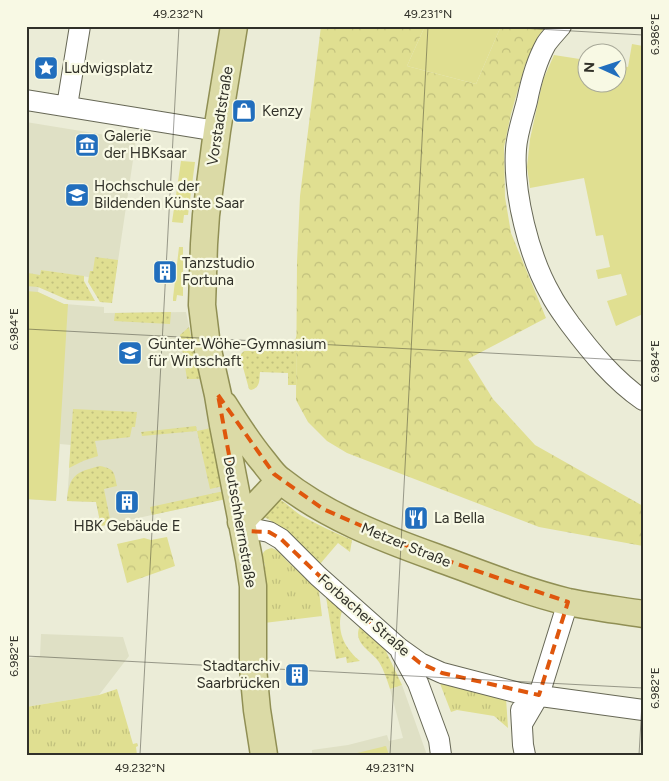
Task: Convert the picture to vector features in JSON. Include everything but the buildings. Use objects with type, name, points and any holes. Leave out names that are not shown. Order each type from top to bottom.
[{"type":"main road","name":"Vorstadtstraße","points":[[218,395],[202,305],[204,236],[217,131],[234,32]]},
{"type":"main road","name":"Metzer Straße","points":[[218,395],[254,450],[274,474],[323,509],[363,529],[488,577],[568,602],[643,614]]},
{"type":"main road","name":"Deutschherrnstraße","points":[[218,395],[253,586],[253,668],[264,755]]},
{"type":"main road","points":[[242,526],[280,480]]},
{"type":"main road","name":"Deutschherrnstraße","points":[[256,755],[257,710]]},
{"type":"street","points":[[67,106],[80,26]]},
{"type":"street","points":[[561,26],[547,43],[534,70],[522,118],[516,149],[521,211],[533,255],[555,302],[584,343],[606,369],[632,393],[643,400]]},
{"type":"street","points":[[26,100],[217,131]]},
{"type":"street","name":"Forbacher Straße","points":[[242,526],[268,532],[281,539],[318,576],[399,648],[420,663],[442,673],[529,694],[643,710]]},
{"type":"street","points":[[526,755],[523,745],[522,724],[529,694],[568,602]]},
{"type":"street","points":[[399,648],[418,683],[440,747],[454,751],[456,755]]},
{"type":"highlighted area","points":[[218,395],[274,474],[323,509],[419,551],[568,602],[539,695],[442,673],[420,663],[354,609],[281,539],[269,532],[243,531]]},
{"type":"shaded area","points":[[26,122],[136,140],[115,281],[41,270],[38,292],[64,304],[104,307],[104,313],[186,312],[226,499],[101,526],[96,502],[67,501],[71,445],[60,444],[56,501],[26,499]]},
{"type":"shaded area","points":[[41,634],[123,637],[129,656],[99,695],[26,707],[26,659],[40,656]]},
{"type":"shaded area","points":[[402,685],[427,755],[312,755],[312,750],[348,745],[387,735],[389,741],[403,738],[390,689]]},
{"type":"green space","points":[[321,26],[425,26],[407,66],[476,84],[501,26],[546,26],[539,35],[525,65],[504,147],[505,197],[511,233],[546,318],[468,359],[493,399],[535,445],[643,506],[643,546],[539,527],[347,453],[327,441],[308,422],[296,400],[297,262],[300,196]]},
{"type":"green space","points":[[425,26],[501,26],[476,84],[407,66]]},
{"type":"green space","points":[[632,44],[643,46],[643,268],[641,269],[643,273],[643,314],[616,326],[607,301],[627,295],[621,274],[598,279],[596,270],[610,267],[603,235],[596,236],[584,178],[530,188],[527,167],[530,139],[543,80],[554,55],[576,58],[576,92],[626,92],[626,67],[628,67]]},
{"type":"green space","points":[[181,161],[195,162],[188,215],[184,215],[183,223],[172,222]]},
{"type":"green space","points":[[179,247],[183,247],[183,296],[177,295],[176,301],[173,301],[173,298]]},
{"type":"green space","points":[[95,257],[118,260],[112,303],[100,302],[88,282],[90,271],[93,271]]},
{"type":"green space","points":[[26,267],[28,268],[28,273],[40,275],[41,270],[84,276],[84,281],[95,301],[68,300],[38,287],[26,286]]},
{"type":"green space","points":[[26,291],[38,292],[68,304],[56,501],[26,499]]},
{"type":"green space","points":[[171,312],[170,324],[114,321],[115,313]]},
{"type":"green space","points":[[189,327],[200,379],[187,379],[180,335]]},
{"type":"green space","points":[[297,335],[296,385],[288,385],[288,373],[260,372],[258,385],[254,389],[249,389],[241,354],[244,351],[283,351],[289,349]]},
{"type":"green space","points":[[73,409],[137,412],[135,427],[132,427],[130,437],[95,441],[98,456],[69,468]]},
{"type":"green space","points":[[196,426],[197,431],[142,436],[141,432]]},
{"type":"green space","points":[[211,428],[223,486],[210,489],[197,431]]},
{"type":"green space","points":[[100,466],[109,468],[113,472],[117,486],[104,489],[111,524],[101,526],[96,502],[67,501],[70,485],[75,476],[85,470]]},
{"type":"green space","points":[[224,491],[226,499],[152,515],[150,507]]},
{"type":"green space","points":[[276,498],[283,501],[302,516],[352,540],[350,552],[338,543],[320,564],[285,530],[260,515]]},
{"type":"green space","points":[[167,537],[175,566],[127,583],[117,544],[144,538],[151,540]]},
{"type":"green space","points":[[272,548],[278,551],[319,591],[322,616],[264,623],[262,570],[265,565],[263,554],[266,550]]},
{"type":"green space","points":[[326,597],[342,611],[340,625],[343,638],[354,656],[360,661],[347,663],[346,657],[336,659]]},
{"type":"green space","points":[[360,626],[383,645],[402,685],[390,689],[379,662],[360,642],[358,632]]},
{"type":"green space","points":[[439,681],[506,698],[508,728],[494,716],[457,710],[451,712]]},
{"type":"green space","points":[[117,689],[133,744],[137,743],[138,746],[136,747],[137,755],[29,755],[26,742],[26,707],[99,695]]},
{"type":"green space","points":[[386,746],[389,755],[353,755],[353,754]]},
{"type":"place","name":"Ludwigsplatz","points":[[46,68]]},
{"type":"place","name":"Kenzy","points":[[244,111]]},
{"type":"place","name":"Galerie der HBKsaar","points":[[87,145]]},
{"type":"place","name":"Hochschule der Bildenden Künste Saar","points":[[77,195]]},
{"type":"place","name":"Tanzstudio Fortuna","points":[[165,272]]},
{"type":"place","name":"Günter-Wöhe-Gymnasium für Wirtschaft","points":[[130,353]]},
{"type":"place","name":"HBK Gebäude E","points":[[127,502]]},
{"type":"place","name":"La Bella","points":[[416,518]]},
{"type":"place","name":"Stadtarchiv Saarbrücken","points":[[297,675]]}]
